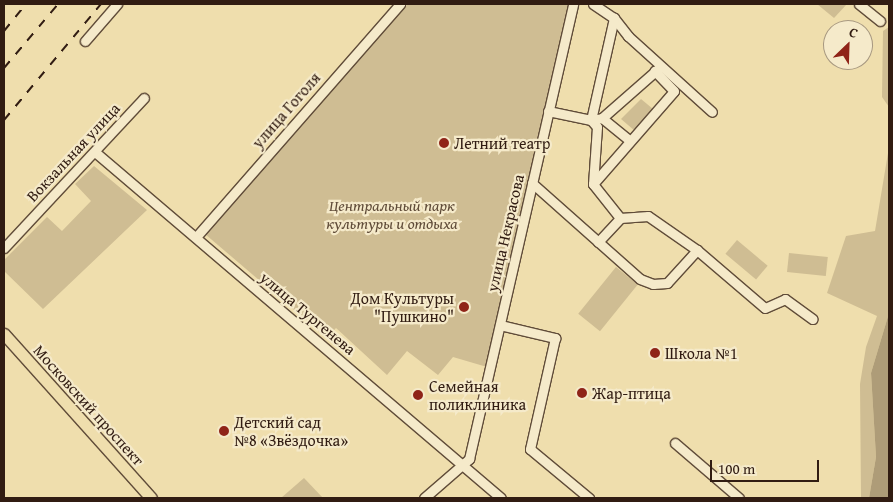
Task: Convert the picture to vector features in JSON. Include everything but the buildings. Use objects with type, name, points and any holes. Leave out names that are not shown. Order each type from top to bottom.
[{"type":"main road","name":"Московский проспект","points":[[4,334],[151,498]]},
{"type":"street","points":[[84,41],[117,4]]},
{"type":"street","name":"улица Гоголя","points":[[196,237],[400,4]]},
{"type":"street","name":"улица Некрасова","points":[[462,465],[469,459],[573,4]]},
{"type":"street","points":[[593,4],[614,18],[658,69],[674,91],[593,184]]},
{"type":"street","points":[[859,4],[880,21]]},
{"type":"street","points":[[591,120],[614,18]]},
{"type":"street","points":[[548,111],[591,120],[602,118],[658,69]]},
{"type":"street","points":[[658,69],[712,112]]},
{"type":"street","name":"Вокзальная улица","points":[[4,248],[144,98]]},
{"type":"street","points":[[602,118],[630,141]]},
{"type":"street","points":[[591,120],[597,127],[593,184],[620,218]]},
{"type":"street","name":"улица Тургенева","points":[[95,152],[501,498]]},
{"type":"street","points":[[532,183],[640,279],[653,284],[667,284],[697,250]]},
{"type":"street","points":[[598,242],[620,218],[648,216],[697,250],[765,308],[785,299],[813,319]]},
{"type":"street","points":[[500,325],[554,338],[530,449],[589,498]]},
{"type":"street","points":[[675,443],[739,498]]},
{"type":"street","points":[[424,498],[462,465]]},
{"type":"green space","name":"Центральный парк культуры и отдыха","points":[[408,4],[570,4],[487,367],[453,357],[438,375],[407,351],[387,375],[336,328],[327,338],[205,234]]},
{"type":"green space","points":[[817,4],[847,4],[834,18]]},
{"type":"green space","points":[[889,27],[889,107],[882,97],[883,31]]},
{"type":"green space","points":[[641,99],[653,109],[635,131],[621,119]]},
{"type":"green space","points":[[889,147],[889,313],[871,373],[876,457],[869,498],[861,498],[860,384],[866,347],[877,316],[827,293],[846,236],[875,231]]},
{"type":"green space","points":[[94,166],[147,210],[43,309],[4,271],[4,260],[47,217],[62,231],[91,201],[75,184]]},
{"type":"green space","points":[[737,240],[768,266],[756,280],[725,254]]},
{"type":"green space","points":[[789,253],[828,257],[826,276],[787,272]]},
{"type":"green space","points":[[616,267],[638,285],[600,331],[578,314]]},
{"type":"green space","points":[[304,478],[323,498],[281,498]]},
{"type":"shaded area","points":[[889,313],[889,498],[869,498],[876,457],[871,373]]},
{"type":"railway","points":[[4,31],[26,4]]},
{"type":"railway","points":[[4,68],[58,4]]},
{"type":"railway","points":[[4,120],[101,4]]},
{"type":"place","name":"Летний театр","points":[[444,143]]},
{"type":"place","name":"Дом Культуры \"Пушкино\"","points":[[464,307]]},
{"type":"place","name":"Школа №1","points":[[655,353]]},
{"type":"place","name":"Жар-птица","points":[[582,393]]},
{"type":"place","name":"Семейная поликлиника","points":[[418,395]]},
{"type":"place","name":"Детский сад №8 «Звёздочка»","points":[[224,431]]}]
